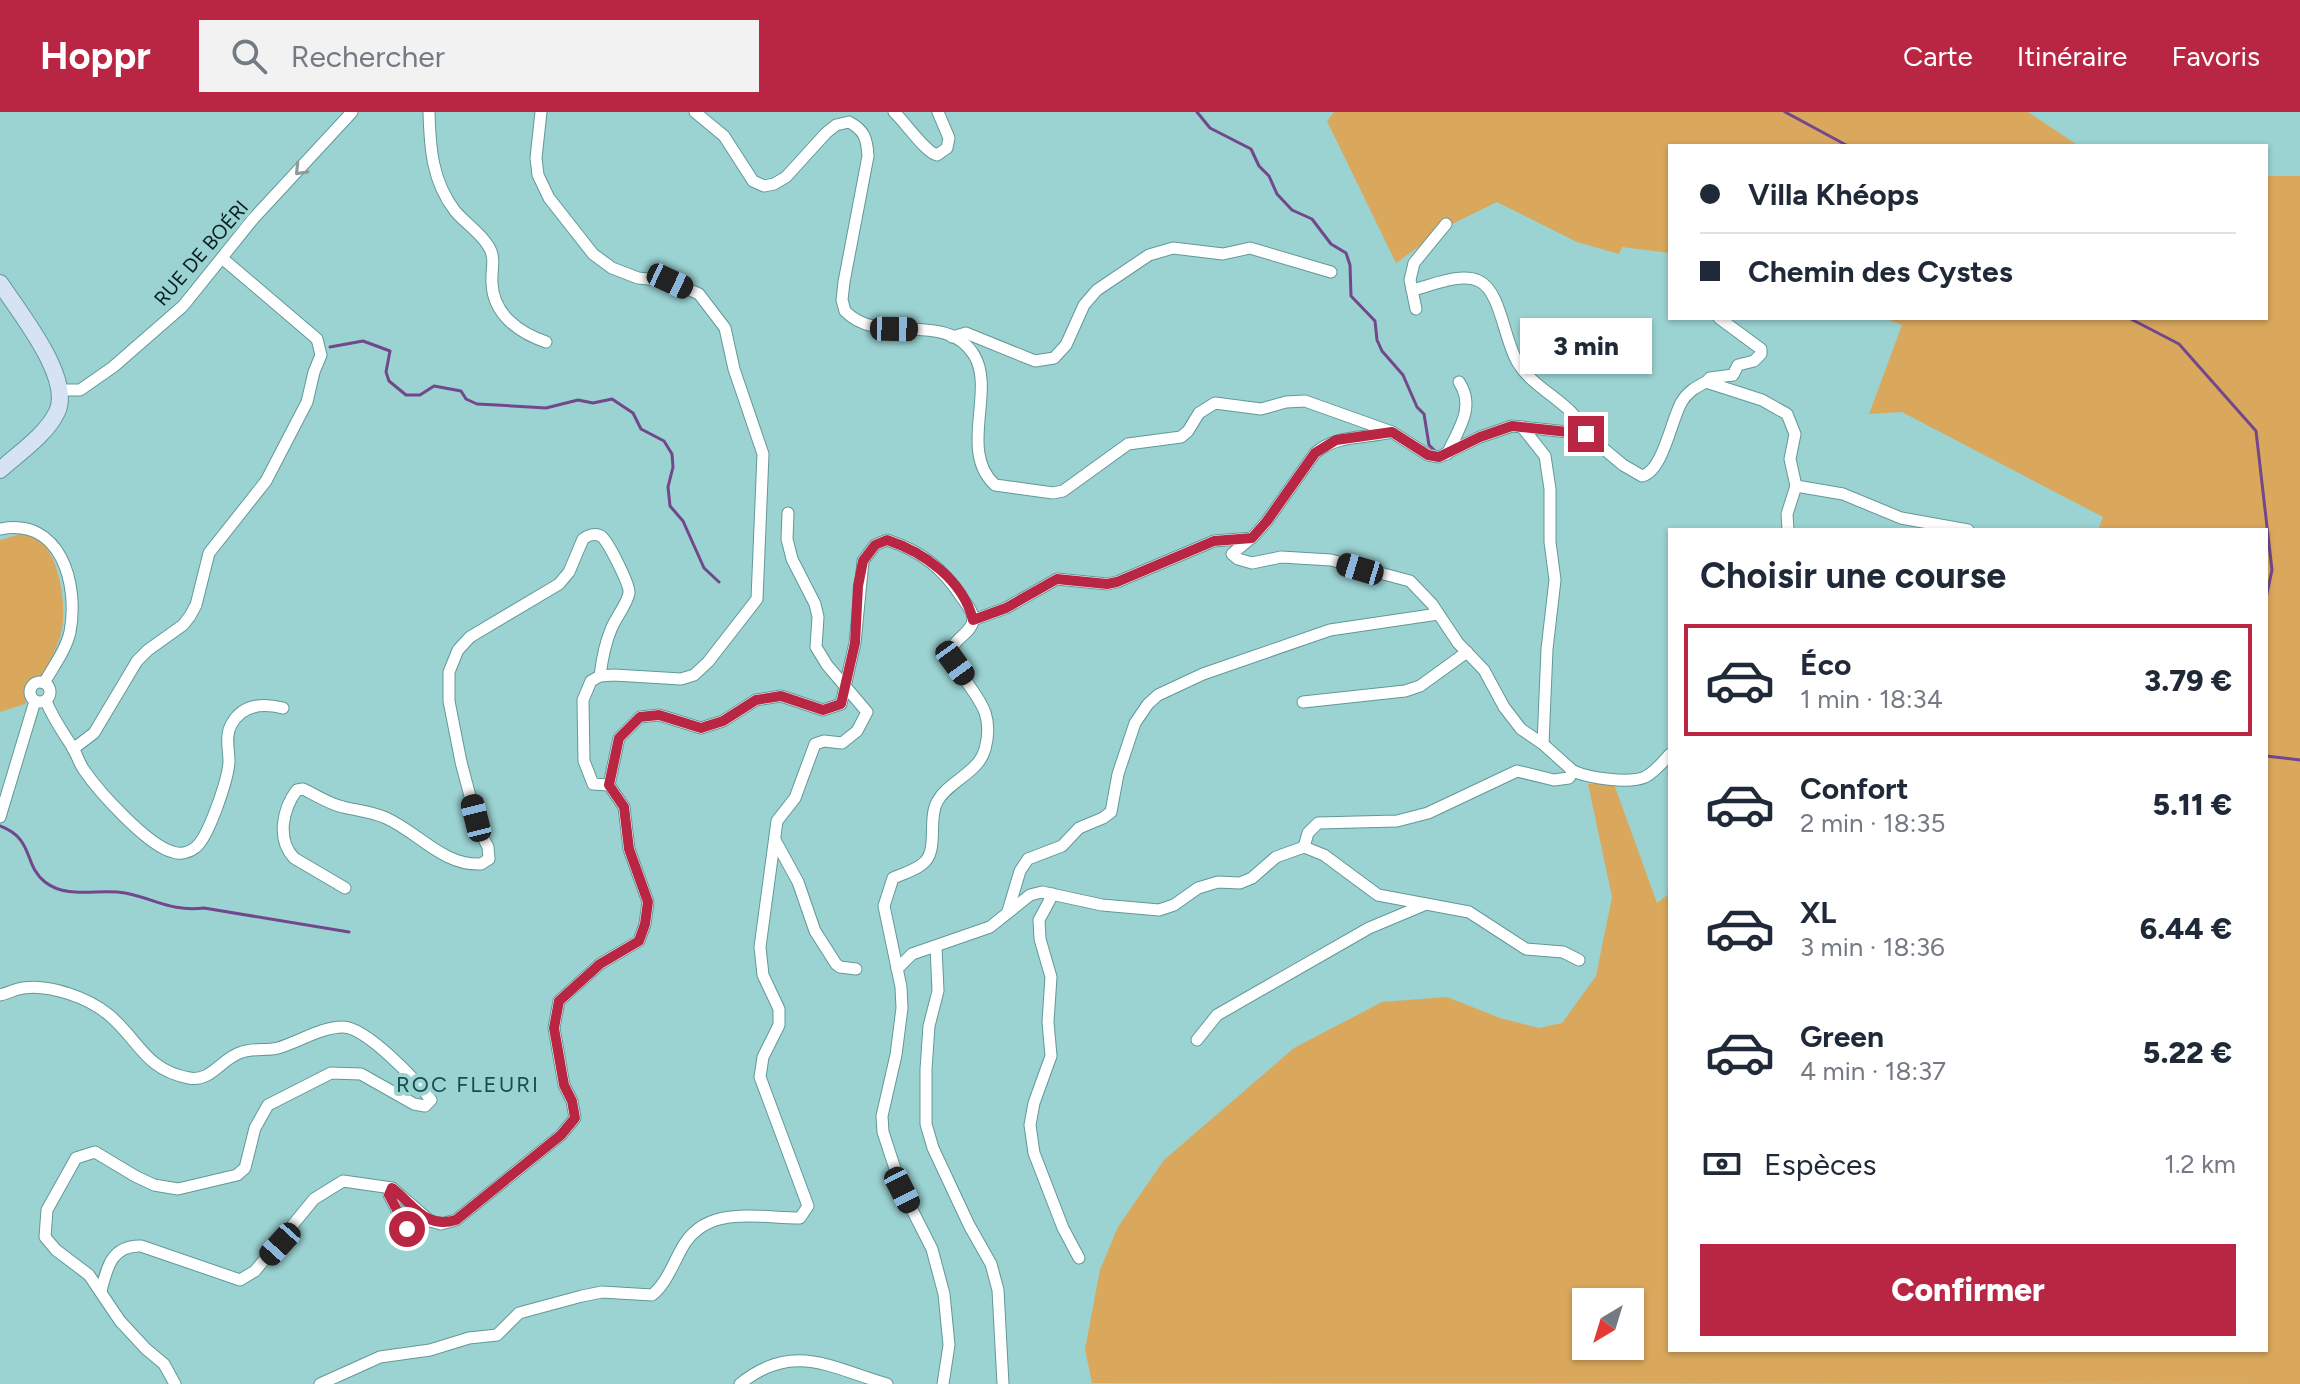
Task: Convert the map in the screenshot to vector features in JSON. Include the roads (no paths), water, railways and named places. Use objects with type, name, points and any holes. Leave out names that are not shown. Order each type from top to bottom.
[{"type":"main road","points":[[0,283],[55,368],[60,390],[60,404],[51,422],[0,470]]},
{"type":"street","name":"RUE DE BOÉRI","points":[[60,390],[80,390],[113,367],[183,306],[253,219],[352,112]]},
{"type":"street","points":[[429,112],[430,149],[437,179],[454,210],[489,246],[493,257],[492,286],[502,313],[518,329],[546,342]]},
{"type":"street","points":[[541,112],[536,158],[538,175],[549,198],[593,254],[612,268],[638,278],[670,281],[699,294],[725,328],[734,369],[763,454],[757,599],[708,662],[694,675],[681,679],[600,676],[591,681],[583,700],[584,761],[593,784],[609,785]]},
{"type":"street","points":[[695,112],[724,136],[753,181],[764,186],[786,177],[836,125],[851,117],[861,129],[867,142],[868,156],[844,282],[842,300],[845,311],[862,325],[877,329],[937,331],[952,337],[974,355],[979,371],[978,441],[983,468],[995,485],[1053,493],[1063,491],[1128,444],[1181,437],[1199,413],[1215,403],[1261,409],[1286,402],[1305,401],[1392,432],[1428,455],[1439,457],[1512,426],[1586,434]]},
{"type":"street","points":[[894,112],[913,130],[929,152],[937,155],[947,148],[949,138],[938,112]]},
{"type":"street","points":[[1416,309],[1410,280],[1414,263],[1446,224]]},
{"type":"street","points":[[952,337],[966,333],[1035,361],[1054,358],[1066,345],[1084,305],[1097,290],[1149,255],[1173,248],[1223,254],[1250,248],[1331,272]]},
{"type":"street","points":[[73,749],[94,733],[137,661],[190,616],[196,605],[209,553],[266,481],[307,402],[321,355],[317,339],[222,258]]},
{"type":"street","points":[[1412,290],[1456,279],[1468,279],[1488,287],[1494,295],[1518,364],[1525,373],[1577,418],[1586,434],[1635,473],[1648,474],[1660,456],[1681,402],[1692,389],[1710,378],[1733,375],[1738,365],[1754,361],[1761,354],[1761,349],[1722,320]]},
{"type":"street","points":[[1447,454],[1467,409],[1467,396],[1459,382]]},
{"type":"street","points":[[1706,382],[1762,400],[1787,414],[1795,434],[1790,459],[1796,486],[1787,514],[1788,528]]},
{"type":"street","points":[[1522,427],[1545,456],[1550,489],[1550,542],[1555,580],[1547,649],[1543,744]]},
{"type":"street","points":[[1392,432],[1336,440],[1325,445],[1315,453],[1267,521],[1252,538],[1235,550],[1232,554],[1234,557],[1252,563],[1281,557],[1314,558],[1410,581],[1484,670],[1504,707],[1521,729],[1573,771],[1610,779],[1636,779],[1645,777],[1668,756]]},
{"type":"street","points":[[1796,486],[1843,494],[1901,518],[1957,528]]},
{"type":"street","points":[[320,1384],[380,1357],[497,1335],[519,1313],[582,1296],[602,1292],[652,1295],[660,1289],[687,1239],[709,1220],[728,1217],[800,1218],[808,1206],[760,1077],[763,1057],[779,1025],[779,1009],[763,975],[760,947],[777,821],[795,798],[815,744],[824,741],[842,743],[857,731],[867,712],[827,665],[816,647],[818,617],[815,604],[792,559],[787,539],[788,513]]},
{"type":"street","points":[[0,529],[16,526],[44,534],[61,556],[73,612],[69,637],[44,683]]},
{"type":"street","points":[[345,888],[287,851],[284,816],[297,790],[303,789],[346,808],[359,808],[391,820],[433,849],[459,862],[481,864],[489,859],[461,762],[449,701],[449,672],[458,650],[470,637],[559,584],[569,572],[579,545],[588,535],[602,537],[607,544],[629,593],[611,630],[602,656],[600,676]]},
{"type":"street","points":[[973,620],[1006,608],[1057,579],[1107,584],[1117,582],[1214,541],[1252,538]]},
{"type":"street","points":[[101,1291],[106,1271],[116,1254],[127,1246],[141,1246],[240,1280],[255,1271],[314,1199],[343,1181],[392,1188],[430,1221],[441,1224],[456,1220],[561,1135],[575,1118],[572,1101],[564,1085],[554,1028],[559,1001],[600,964],[639,941],[645,924],[648,902],[629,849],[624,807],[609,785],[619,738],[640,717],[659,715],[701,728],[723,721],[756,700],[781,696],[823,710],[841,704],[855,643],[858,586],[863,561],[875,545],[887,540],[930,559],[948,576],[971,612],[973,620],[969,629],[954,643],[952,653],[955,663],[978,695],[986,716],[984,753],[974,767],[947,788],[937,801],[933,813],[931,851],[927,860],[921,866],[893,878],[884,906],[902,1008],[896,1055],[882,1116],[883,1132],[902,1190],[932,1249],[944,1294],[949,1345],[943,1384]]},
{"type":"street","points":[[1008,913],[1023,865],[1037,855],[1062,846],[1079,828],[1111,812],[1118,774],[1135,723],[1158,695],[1203,674],[1330,630],[1438,614]]},
{"type":"street","points":[[1303,702],[1405,691],[1420,686],[1467,652]]},
{"type":"street","points":[[44,683],[34,683],[30,696],[40,701],[73,749],[85,773],[140,830],[172,852],[183,854],[197,846],[227,781],[231,724],[241,712],[256,705],[283,708]]},
{"type":"street","points":[[0,817],[40,701],[50,693],[44,683]]},
{"type":"street","points":[[1304,847],[1308,833],[1318,823],[1397,821],[1428,813],[1517,771],[1554,780],[1569,778],[1573,771]]},
{"type":"street","points":[[774,840],[798,882],[815,931],[836,964],[856,969]]},
{"type":"street","points":[[897,969],[912,954],[990,927],[1030,895],[1053,894],[1102,905],[1159,910],[1174,905],[1198,888],[1218,882],[1240,883],[1252,878],[1276,857],[1304,847],[1324,855],[1378,895],[1469,912],[1526,949],[1563,952],[1579,960]]},
{"type":"street","points":[[1053,894],[1039,920],[1040,939],[1051,977],[1048,1022],[1051,1056],[1034,1103],[1030,1125],[1034,1153],[1063,1228],[1079,1258]]},
{"type":"street","points":[[1197,1040],[1217,1015],[1369,928],[1424,904]]},
{"type":"street","points":[[936,947],[938,991],[928,1040],[926,1124],[933,1148],[991,1264],[998,1290],[1003,1384]]},
{"type":"street","points":[[0,995],[24,988],[52,988],[91,1004],[109,1015],[153,1064],[170,1074],[194,1079],[208,1076],[241,1052],[276,1048],[343,1027],[360,1032],[397,1064],[431,1100],[425,1106],[414,1104],[361,1074],[331,1073],[268,1105],[255,1128],[248,1160],[237,1175],[178,1189],[154,1185],[95,1152],[76,1158],[47,1210],[45,1237],[56,1250],[89,1275],[120,1321],[164,1364],[175,1384]]},
{"type":"street","points":[[392,1188],[389,1195],[407,1229]]},
{"type":"street","points":[[740,1384],[773,1366],[800,1358],[887,1384]]},
{"type":"waterway","points":[[1197,112],[1210,128],[1251,149],[1277,194],[1292,210],[1312,219],[1331,244],[1346,253],[1350,265],[1351,296],[1375,321],[1382,351],[1403,375],[1417,407],[1424,414],[1429,445],[1436,452]]},
{"type":"waterway","points":[[1785,112],[1844,144]]},
{"type":"waterway","points":[[2133,320],[2179,344],[2256,431],[2267,528]]},
{"type":"waterway","points":[[330,347],[363,341],[390,351],[386,372],[389,381],[406,395],[420,395],[434,386],[461,391],[466,399],[477,404],[546,408],[578,400],[593,403],[612,399],[633,413],[641,429],[664,441],[672,454],[673,467],[668,487],[670,506],[683,521],[704,568],[719,582]]},
{"type":"waterway","points":[[2268,535],[2272,570],[2268,589]]},
{"type":"waterway","points":[[2268,756],[2300,760]]},
{"type":"waterway","points":[[0,826],[19,838],[38,875],[64,891],[125,893],[173,907],[204,908],[349,932]]},
{"type":"district","name":"ROC FLEURI","points":[[468,1084]]}]
